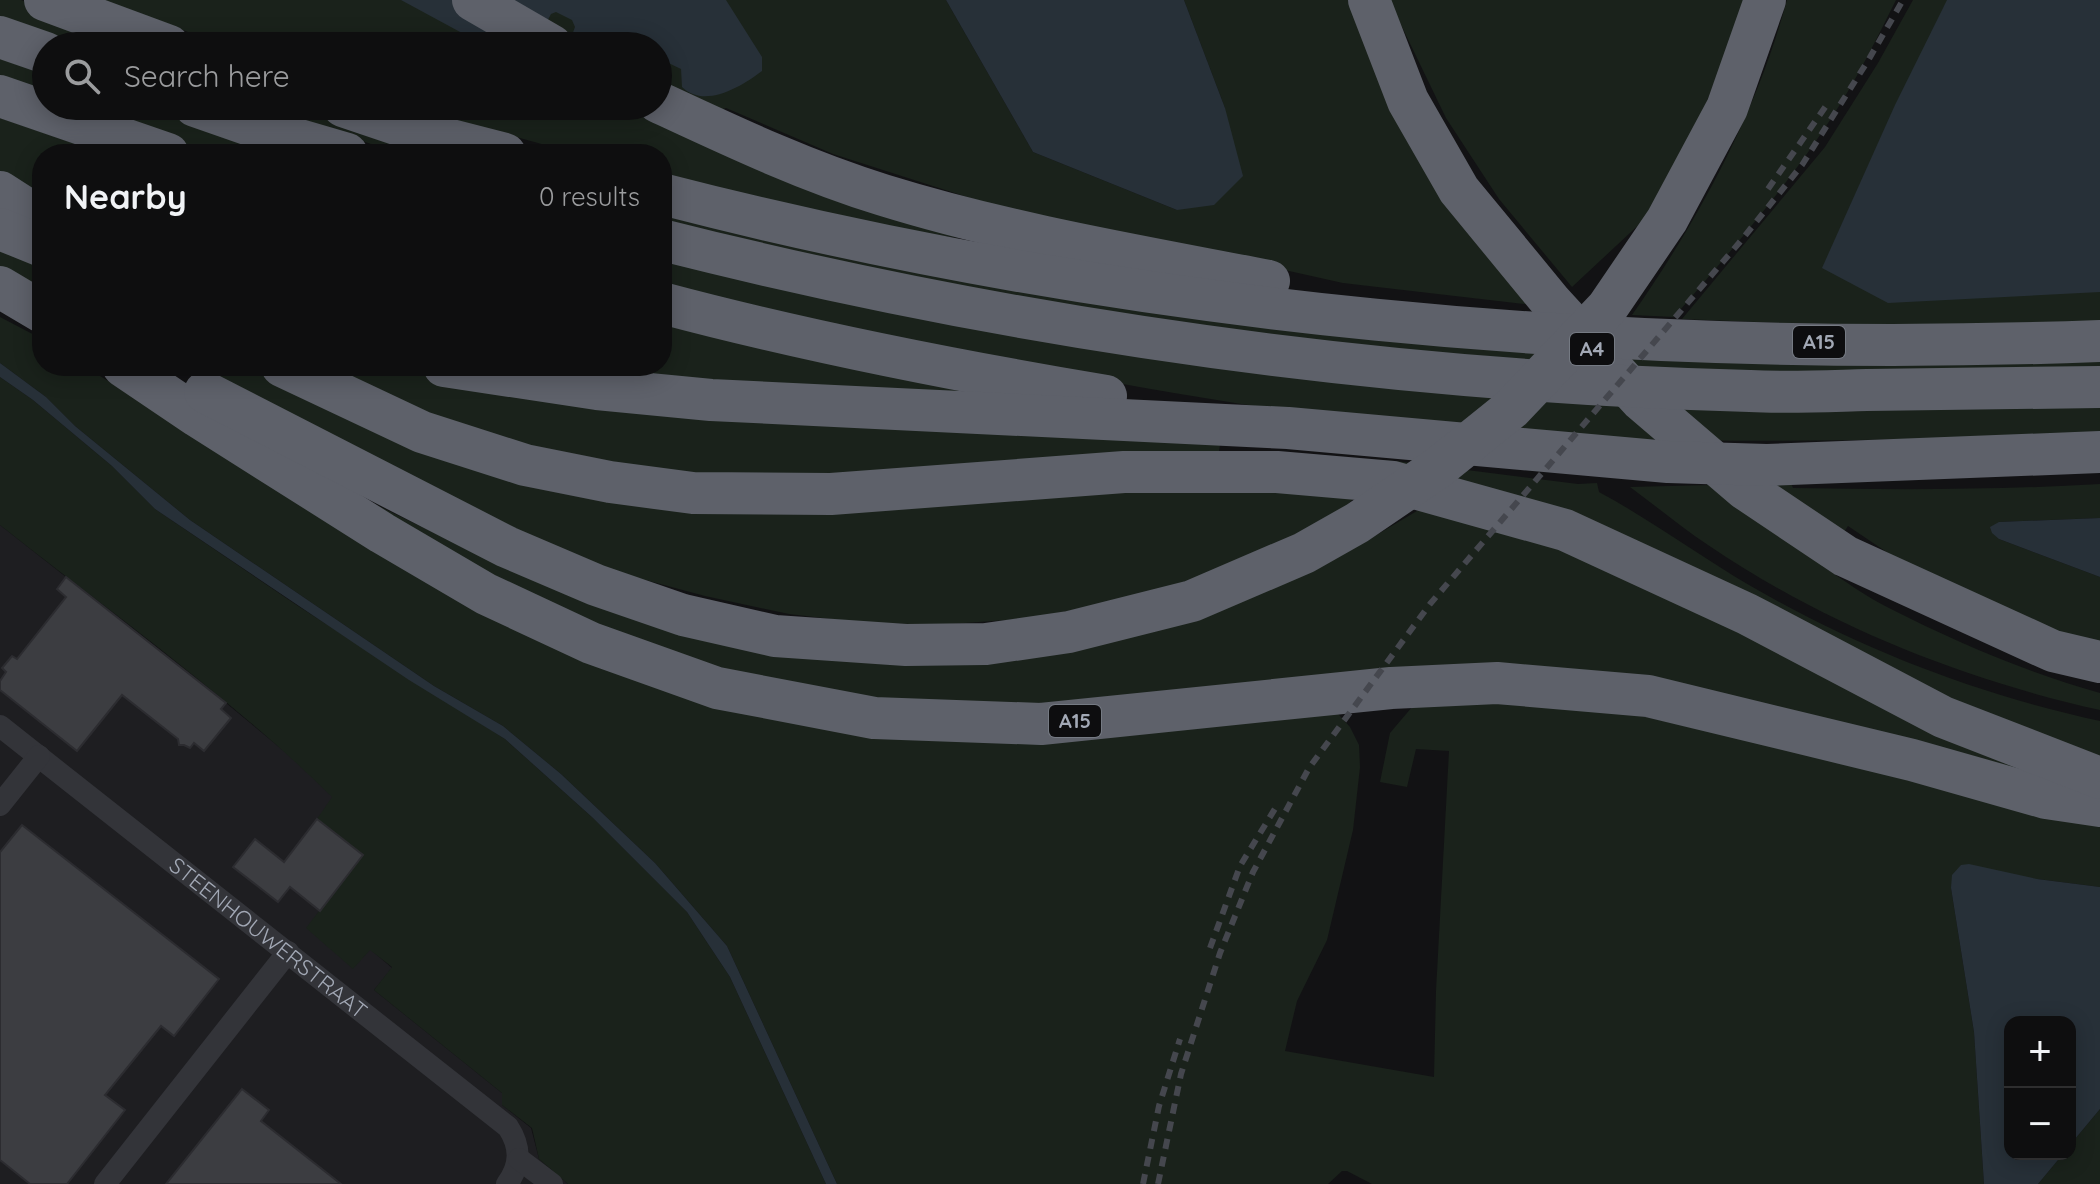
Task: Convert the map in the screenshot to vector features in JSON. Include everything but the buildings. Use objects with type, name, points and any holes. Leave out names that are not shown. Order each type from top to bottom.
[{"type":"highway","points":[[45,0],[131,32]]},
{"type":"highway","points":[[473,0],[528,32]]},
{"type":"highway","name":"A4","points":[[1369,0],[1408,101],[1459,190],[1552,303],[1631,390],[1745,489],[1845,556],[2053,651],[2100,662]]},
{"type":"highway","points":[[174,376],[520,553],[596,585],[683,615],[775,636],[892,644],[986,644],[1069,632],[1192,601],[1304,553],[1357,523],[1439,467],[1511,409],[1607,308],[1667,220],[1727,108],[1765,0]]},
{"type":"highway","points":[[0,37],[32,48]]},
{"type":"highway","points":[[0,96],[32,107]]},
{"type":"highway","name":"A15","points":[[672,109],[765,152],[881,195],[966,218],[1124,253],[1537,333]]},
{"type":"highway","points":[[70,120],[139,144]]},
{"type":"highway","points":[[235,120],[313,144]]},
{"type":"highway","points":[[384,120],[466,144]]},
{"type":"highway","points":[[0,192],[32,213]]},
{"type":"highway","name":"A15","points":[[672,197],[765,221],[930,256],[1076,281],[1320,313],[1537,333],[1717,340],[1982,345],[2100,341]]},
{"type":"highway","points":[[0,229],[32,242]]},
{"type":"highway","name":"A15","points":[[672,243],[752,263],[995,314],[1190,344],[1358,365],[1504,379],[1752,392],[2100,387]]},
{"type":"highway","points":[[0,287],[32,306]]},
{"type":"highway","points":[[672,306],[991,377],[1288,428]]},
{"type":"highway","name":"A15","points":[[138,376],[210,425],[486,594],[591,643],[717,688],[874,718],[1041,724],[1391,688],[1497,683],[1648,696],[1897,756],[2046,798],[2100,806]]},
{"type":"highway","points":[[303,376],[422,432],[525,465],[610,482],[693,493],[831,494],[1124,472],[1277,472],[1393,482],[1464,499],[1565,530],[1747,614],[1943,717],[2100,778]]},
{"type":"highway","points":[[511,376],[597,389],[711,400],[1288,428],[1668,462],[1781,464],[2100,452]]},
{"type":"street","name":"STEENHOUWERSTRAAT","points":[[0,726],[508,1127],[517,1140],[519,1159]]},
{"type":"street","points":[[0,805],[39,756]]},
{"type":"street","points":[[105,1184],[288,952]]},
{"type":"street","points":[[507,1184],[519,1159],[552,1184]]},
{"type":"shaded area","points":[[0,0],[21,0],[104,32],[41,32],[0,17]]},
{"type":"shaded area","points":[[99,0],[946,0],[1033,152],[1177,210],[1225,108],[1184,0],[1356,0],[1541,306],[1343,283],[989,204],[833,154],[726,108],[674,125],[1032,247],[919,233],[672,179],[672,144],[542,144],[455,120],[672,120],[672,32],[188,32]]},
{"type":"shaded area","points":[[401,0],[726,0],[762,57],[762,71],[733,89],[701,96],[682,87],[681,69],[672,65],[672,32],[573,32],[572,20],[556,12],[551,14],[541,32],[460,32]]},
{"type":"shaded area","points":[[946,0],[1184,0],[1225,108],[1243,176],[1214,205],[1177,210],[1033,152]]},
{"type":"shaded area","points":[[1389,0],[1746,0],[1687,153],[1646,218],[1572,287],[1499,199],[1446,118]]},
{"type":"shaded area","points":[[1787,0],[1896,0],[1834,114],[1778,193],[1737,243],[1674,317],[1632,315],[1680,241],[1723,164],[1759,84]]},
{"type":"shaded area","points":[[1913,0],[2100,0],[2100,324],[1980,331],[1682,319],[1825,147]]},
{"type":"shaded area","points":[[1947,0],[2100,0],[2100,292],[1888,303],[1822,268],[1895,105]]},
{"type":"shaded area","points":[[0,52],[32,64],[32,98],[0,87]]},
{"type":"shaded area","points":[[0,118],[77,144],[32,144],[32,203],[0,182]]},
{"type":"shaded area","points":[[93,120],[194,120],[265,144],[161,144]]},
{"type":"shaded area","points":[[297,120],[364,120],[441,144],[371,144]]},
{"type":"shaded area","points":[[672,206],[989,274],[2100,352],[2100,369],[1970,375],[1676,371],[1315,343],[984,295],[672,227]]},
{"type":"shaded area","points":[[0,210],[32,230],[32,285],[0,267]]},
{"type":"shaded area","points":[[672,258],[1006,332],[2100,404],[2100,434],[1754,441],[1495,432],[1313,414],[1219,400],[940,348],[672,289]]},
{"type":"shaded area","points":[[0,317],[32,334],[32,376],[100,376],[376,549],[815,728],[1329,704],[1350,727],[1359,745],[1360,767],[1353,830],[1327,940],[1297,1001],[1285,1051],[1434,1077],[1449,751],[1416,749],[1407,787],[1380,782],[1390,733],[1418,700],[1611,709],[2100,822],[2100,887],[2037,879],[1951,888],[1974,1032],[1984,1184],[1372,1184],[1342,1171],[1328,1184],[837,1184],[727,946],[655,863],[561,774],[503,726],[434,686],[190,520],[75,426],[46,397],[0,363]]},
{"type":"shaded area","points":[[672,324],[1220,445],[1219,451],[1396,461],[1578,484],[1597,483],[1599,492],[1730,574],[1833,629],[1963,683],[2100,721],[2100,769],[1387,477],[826,489],[552,462],[328,376],[672,376]]},
{"type":"shaded area","points":[[0,363],[46,397],[75,426],[190,520],[434,686],[503,726],[561,774],[655,863],[727,946],[837,1184],[826,1184],[730,977],[687,912],[593,818],[505,739],[409,680],[155,509],[112,466],[33,400],[0,377]]},
{"type":"shaded area","points":[[196,376],[273,376],[309,396],[518,477],[1170,488],[1356,496],[1336,516],[1206,576],[1104,605],[1023,619],[936,625],[856,622],[789,614],[623,574],[541,542],[291,425]]},
{"type":"shaded area","points":[[0,377],[33,400],[112,466],[155,509],[298,606],[505,739],[593,818],[687,912],[730,977],[826,1184],[568,1184],[539,1159],[532,1128],[502,1105],[502,1093],[374,990],[392,967],[370,950],[353,969],[306,928],[362,855],[317,819],[332,797],[254,725],[0,525]]},
{"type":"shaded area","points":[[282,459],[455,543],[908,657],[1368,540],[1422,508],[1586,557],[2036,775],[1708,701],[855,706],[603,642]]},
{"type":"shaded area","points":[[1791,483],[1793,488],[1908,489],[2100,484],[2100,518],[1999,522],[1999,539],[2100,577],[2100,646],[2018,621],[1925,578],[1848,526],[1822,566],[1880,604],[1940,633],[2019,666],[2100,693],[2100,710],[1946,665],[1847,624],[1753,574],[1630,487]]},
{"type":"shaded area","points":[[2100,518],[2100,577],[1999,539],[1990,527],[1999,522]]},
{"type":"shaded area","points":[[0,525],[226,703],[296,761],[333,797],[338,954],[353,968],[370,949],[392,968],[374,990],[502,1093],[502,1105],[531,1128],[539,1159],[568,1184],[0,1184]]},
{"type":"shaded area","points":[[1961,865],[2100,887],[2100,1109],[2076,1138],[2076,1016],[2004,1016],[2004,1160],[2058,1160],[2038,1184],[1984,1184],[1974,1032],[1951,888],[1952,875]]},
{"type":"shaded area","points":[[2100,1109],[2100,1184],[2038,1184],[2058,1160],[2076,1160],[2076,1138]]},
{"type":"railway","points":[[1158,1184],[1181,1074],[1220,953],[1253,872],[1309,768],[1430,604],[1802,165],[1903,0]]},
{"type":"railway","points":[[1768,189],[1828,103]]},
{"type":"railway","points":[[1210,948],[1240,866],[1276,807]]},
{"type":"railway","points":[[1143,1184],[1159,1106],[1180,1039]]}]
